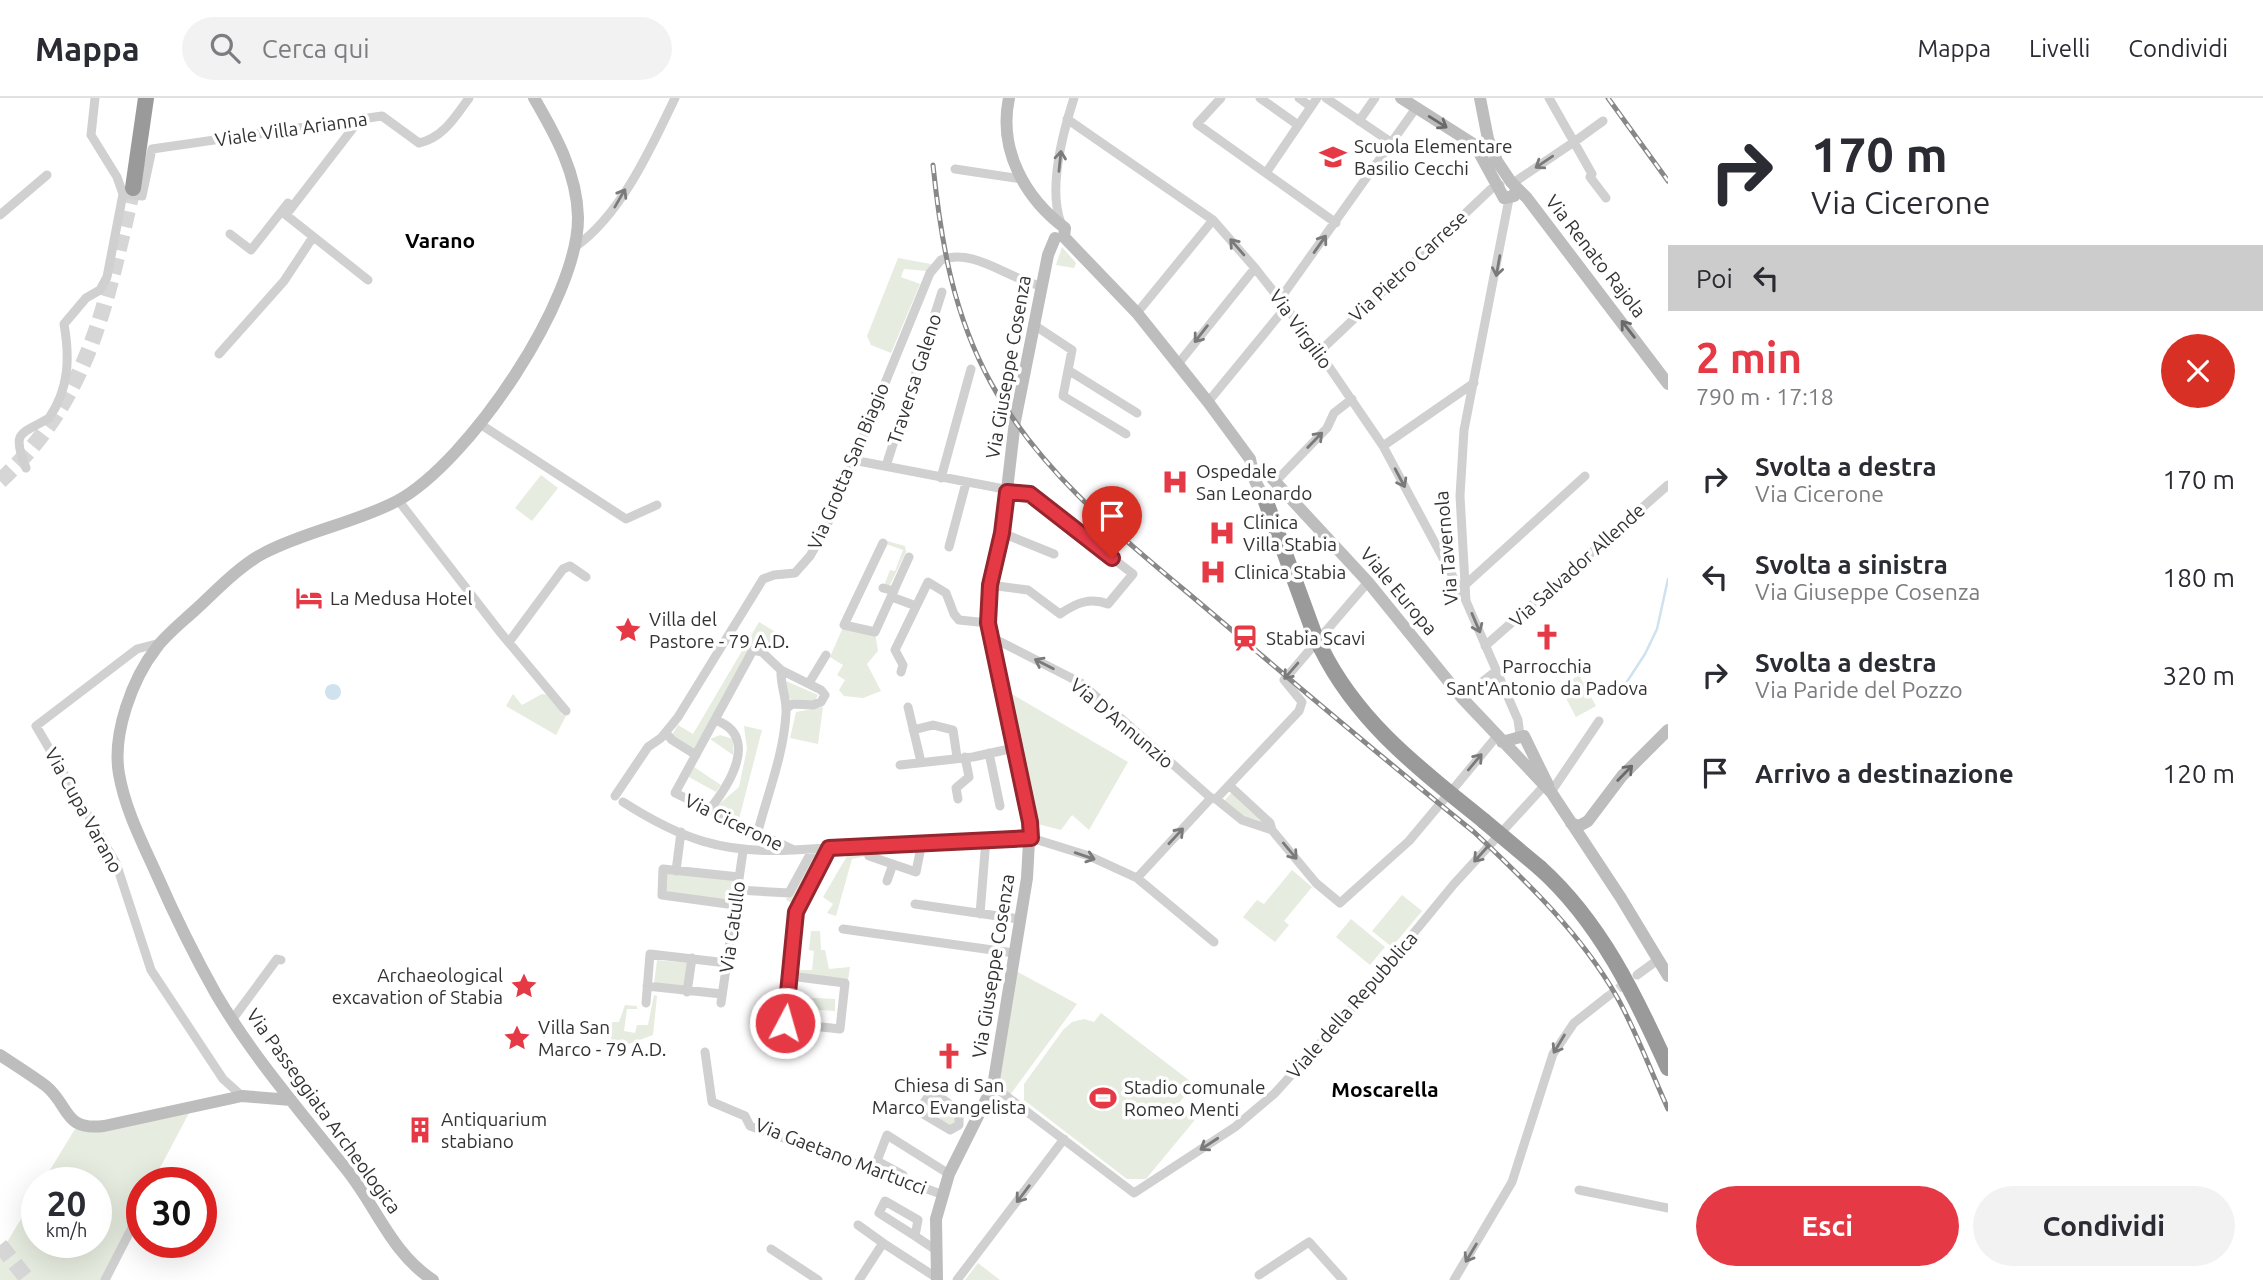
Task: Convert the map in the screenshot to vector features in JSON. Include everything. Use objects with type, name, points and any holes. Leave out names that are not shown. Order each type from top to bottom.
[{"type":"highway","points":[[128,191],[144,134],[146,98]]},
{"type":"highway","points":[[1265,481],[1318,642],[1352,701],[1398,751],[1540,867],[1567,894],[1607,948],[1634,994],[1668,1068]]},
{"type":"street","points":[[26,468],[17,443],[19,435],[26,428],[49,418],[62,396],[68,352],[64,324],[86,298],[100,290],[107,277],[128,191],[91,135],[95,98]]},
{"type":"street","name":"Viale Villa Arianna","points":[[128,191],[142,196],[152,149],[382,116],[419,143],[441,133],[469,98]]},
{"type":"street","name":"Via Passeggiata Archeologica","points":[[433,1280],[401,1254],[377,1212],[232,1020],[163,889],[137,832],[119,774],[118,752],[126,712],[149,658],[159,643],[261,554],[398,500],[446,460],[480,424],[511,382],[546,321],[575,247],[577,203],[571,178],[564,155],[534,98]]},
{"type":"street","points":[[575,247],[594,233],[615,207],[675,98]]},
{"type":"street","points":[[1009,98],[1008,146],[1021,179],[1059,231],[1137,313],[1208,402],[1283,303],[1416,108]]},
{"type":"street","name":"Via Giuseppe Cosenza","points":[[937,1279],[936,1219],[941,1194],[965,1128],[993,1086],[1031,838],[990,637],[990,585],[1002,533],[1015,421],[1048,255],[1059,231],[1056,196],[1067,119],[1074,98]]},
{"type":"street","points":[[1221,98],[1197,124],[1336,223]]},
{"type":"street","points":[[1260,98],[1298,125]]},
{"type":"street","points":[[1299,98],[1311,107]]},
{"type":"street","points":[[1266,173],[1317,98]]},
{"type":"street","points":[[1326,98],[1392,144]]},
{"type":"street","points":[[1359,121],[1375,98]]},
{"type":"street","points":[[1401,98],[1475,145],[1486,168],[1506,188]]},
{"type":"street","points":[[1480,98],[1488,139],[1506,188]]},
{"type":"street","points":[[1549,98],[1592,174],[1590,177],[1606,198]]},
{"type":"street","points":[[230,234],[251,250],[357,119]]},
{"type":"street","points":[[357,119],[286,215],[368,280]]},
{"type":"street","name":"Via Virgilio","points":[[1067,119],[1213,220],[1255,268],[1319,352],[1383,446],[1466,601]]},
{"type":"street","name":"Via Pietro Carrese","points":[[1319,352],[1506,188],[1603,121]]},
{"type":"street","points":[[1475,145],[1488,139]]},
{"type":"street","points":[[1486,168],[1487,163],[1497,161]]},
{"type":"street","points":[[956,169],[1021,179]]},
{"type":"street","points":[[0,215],[47,175]]},
{"type":"street","name":"Via Tavernola","points":[[1506,188],[1460,460],[1466,601],[1518,720],[1508,741]]},
{"type":"street","name":"Via Renato Rajola","points":[[1506,188],[1668,384]]},
{"type":"street","points":[[1033,197],[1046,202],[1056,196]]},
{"type":"street","points":[[1137,313],[1213,220]]},
{"type":"street","points":[[219,354],[284,281],[313,237]]},
{"type":"street","name":"Via Grotta San Biagio","points":[[619,799],[648,747],[666,733],[763,579],[795,573],[810,556],[825,530],[926,280],[941,260],[952,256],[964,257],[1016,279],[1042,286]]},
{"type":"street","points":[[1178,364],[1255,268]]},
{"type":"street","name":"Traversa Galeno","points":[[886,466],[942,292]]},
{"type":"street","points":[[1034,325],[1072,350],[1063,396],[1126,434]]},
{"type":"street","points":[[942,478],[971,369]]},
{"type":"street","points":[[1068,370],[1137,413]]},
{"type":"street","points":[[1383,446],[1474,383]]},
{"type":"street","points":[[1265,481],[1327,428],[1334,413],[1352,399]]},
{"type":"street","name":"Viale Europa","points":[[1208,402],[1265,481],[1368,582],[1462,698],[1508,741],[1523,765],[1547,789],[1571,823]]},
{"type":"street","points":[[480,424],[626,519],[657,505]]},
{"type":"street","points":[[853,460],[1007,492],[1030,494],[1132,574],[1108,604],[1094,599],[1060,614],[1028,590],[990,585]]},
{"type":"street","points":[[1465,585],[1585,476]]},
{"type":"street","points":[[948,547],[965,483]]},
{"type":"street","name":"Via Salvador Allende","points":[[1485,646],[1668,485]]},
{"type":"street","points":[[398,500],[566,710]]},
{"type":"street","points":[[1002,533],[1054,554]]},
{"type":"street","points":[[883,543],[844,625],[875,632],[909,557]]},
{"type":"street","points":[[509,642],[563,569],[570,566],[586,577]]},
{"type":"street","points":[[901,672],[903,665],[895,650],[928,582],[946,593],[959,620],[988,623]]},
{"type":"street","points":[[1137,878],[1230,786],[1300,711],[1301,702],[1284,680],[1368,582]]},
{"type":"street","points":[[866,583],[880,587],[916,606]]},
{"type":"street","name":"Via D'Annunzio","points":[[990,637],[1081,683],[1214,799],[1242,820],[1272,830]]},
{"type":"street","name":"Via Cupa Varano","points":[[159,643],[137,649],[36,726],[117,863],[151,970],[223,1079],[242,1096]]},
{"type":"street","points":[[666,733],[671,740],[696,755],[753,650],[762,652],[781,670],[809,683],[825,695],[821,702],[813,705],[792,704],[786,709]]},
{"type":"street","points":[[809,683],[826,656]]},
{"type":"street","points":[[758,831],[785,732],[786,709],[780,683],[781,670]]},
{"type":"street","points":[[1462,698],[1496,671]]},
{"type":"street","points":[[908,707],[921,762]]},
{"type":"street","points":[[709,810],[732,781],[738,750],[728,729],[715,720]]},
{"type":"street","points":[[1547,789],[1599,721]]},
{"type":"street","points":[[913,730],[933,725],[953,730],[968,777],[956,788],[958,799]]},
{"type":"street","points":[[1571,823],[1579,826],[1588,821],[1616,783],[1668,730]]},
{"type":"street","name":"Via Tavernola","points":[[1508,741],[1527,739],[1547,789]]},
{"type":"street","points":[[1454,788],[1508,741]]},
{"type":"street","points":[[900,765],[1014,748]]},
{"type":"street","points":[[989,753],[1000,806]]},
{"type":"street","name":"Via Cicerone","points":[[696,755],[675,793],[794,850]]},
{"type":"street","points":[[1523,765],[1531,765],[1536,757]]},
{"type":"street","points":[[1230,786],[1270,823],[1272,830],[1317,883],[1340,903],[1409,841],[1445,798]]},
{"type":"street","name":"Viale della Repubblica","points":[[1064,1139],[1134,1193],[1235,1127],[1275,1093],[1352,1008],[1454,884],[1547,789]]},
{"type":"street","name":"Via Cicerone","points":[[619,799],[716,847],[743,851],[1031,838],[1089,856],[1137,878],[1214,942]]},
{"type":"street","points":[[1585,844],[1588,821]]},
{"type":"street","points":[[1571,823],[1668,976]]},
{"type":"street","points":[[676,871],[681,832]]},
{"type":"street","points":[[981,914],[986,839]]},
{"type":"street","points":[[871,845],[869,856],[916,872],[922,842]]},
{"type":"street","points":[[790,976],[845,983],[839,1029],[785,1023],[796,912],[829,848]]},
{"type":"street","points":[[738,890],[789,893],[813,849]]},
{"type":"street","name":"Via Catullo","points":[[687,992],[722,999],[743,851]]},
{"type":"street","points":[[887,881],[893,864]]},
{"type":"street","points":[[735,905],[663,895],[663,869],[740,877]]},
{"type":"street","points":[[915,904],[1019,919]]},
{"type":"street","points":[[843,929],[1014,953]]},
{"type":"street","points":[[646,1003],[650,954],[727,962]]},
{"type":"street","points":[[647,986],[687,992],[692,958]]},
{"type":"street","points":[[232,1020],[277,959],[281,960]]},
{"type":"street","points":[[1637,975],[1659,959]]},
{"type":"street","points":[[1454,1280],[1512,1182],[1553,1054],[1574,1023],[1607,997]]},
{"type":"street","name":"Via Gaetano Martucci","points":[[705,1052],[712,1102],[745,1116],[750,1126],[941,1194]]},
{"type":"street","points":[[0,1055],[48,1088],[72,1121],[83,1127],[104,1126],[242,1096],[291,1100]]},
{"type":"street","points":[[957,1280],[1064,1139],[993,1086]]},
{"type":"street","points":[[932,1091],[960,1111],[965,1128],[950,1130],[918,1111],[932,1091]]},
{"type":"street","points":[[913,1180],[877,1161],[887,1135],[950,1174]]},
{"type":"street","points":[[1579,1190],[1668,1208]]},
{"type":"street","points":[[915,1236],[918,1220],[885,1201],[880,1213],[936,1250]]},
{"type":"street","points":[[858,1225],[937,1279]]},
{"type":"street","points":[[105,1280],[126,1239]]},
{"type":"street","points":[[859,1280],[883,1242]]},
{"type":"street","points":[[1259,1275],[1309,1242],[1343,1280]]},
{"type":"street","points":[[771,1249],[817,1280]]},
{"type":"shaded area","points":[[1062,247],[1076,263],[1074,268],[1056,265]]},
{"type":"shaded area","points":[[898,258],[931,264],[927,271],[904,269],[901,277],[920,284],[891,353],[871,345],[867,336]]},
{"type":"shaded area","points":[[541,475],[558,488],[532,521],[515,508]]},
{"type":"shaded area","points":[[887,541],[905,546],[906,552],[890,585],[884,586],[890,570],[895,571],[903,550],[886,544]]},
{"type":"shaded area","points":[[759,622],[785,638],[779,650],[753,650],[697,753],[670,738],[678,725],[693,734]]},
{"type":"shaded area","points":[[844,625],[875,632],[878,651],[867,664],[881,691],[863,698],[844,696],[839,690],[845,680],[837,675],[843,665],[830,657]]},
{"type":"shaded area","points":[[1579,675],[1596,706],[1576,717],[1560,687]]},
{"type":"shaded area","points":[[786,681],[818,695],[814,703],[786,698],[783,685]]},
{"type":"shaded area","points":[[1003,689],[1128,762],[1089,830],[1072,815],[1061,830],[1030,822]]},
{"type":"shaded area","points":[[513,694],[522,705],[542,694],[550,695],[562,709],[561,714],[566,716],[556,735],[506,706]]},
{"type":"shaded area","points":[[823,707],[818,744],[790,738],[796,712]]},
{"type":"shaded area","points":[[744,726],[762,730],[739,819],[711,811],[739,787],[747,749]]},
{"type":"shaded area","points":[[720,735],[733,739],[733,755],[710,739]]},
{"type":"shaded area","points":[[694,767],[721,785],[716,792],[689,777]]},
{"type":"shaded area","points":[[1232,792],[1268,824],[1265,826],[1258,820],[1245,817],[1224,801]]},
{"type":"shaded area","points":[[868,848],[866,856],[852,859],[836,916],[827,913],[833,904],[823,897],[847,856],[848,849]]},
{"type":"shaded area","points":[[828,849],[799,906],[786,900],[813,850]]},
{"type":"shaded area","points":[[1292,870],[1312,887],[1284,921],[1289,925],[1275,942],[1243,917],[1257,900],[1264,904]]},
{"type":"shaded area","points":[[663,872],[736,879],[733,903],[664,896]]},
{"type":"shaded area","points":[[1402,895],[1422,911],[1392,947],[1372,931]]},
{"type":"shaded area","points":[[1351,919],[1385,947],[1370,965],[1336,937]]},
{"type":"shaded area","points":[[811,931],[820,931],[821,950],[825,950],[829,969],[850,967],[848,980],[794,974],[794,961],[800,961],[799,970],[812,970],[814,951],[809,950]]},
{"type":"shaded area","points":[[657,960],[688,963],[685,988],[654,984]]},
{"type":"shaded area","points":[[1014,970],[1077,1004],[1010,1095],[994,1082]]},
{"type":"shaded area","points":[[654,995],[657,996],[653,1035],[615,1049],[611,1038],[612,1022],[619,1022],[625,1005],[637,1006],[637,1009],[627,1009],[624,1031],[635,1033],[637,1025],[648,1025]]},
{"type":"shaded area","points":[[795,997],[835,999],[835,1011],[795,1008]]},
{"type":"shaded area","name":"Stadio comunale Romeo Menti","points":[[1101,1013],[1194,1084],[1179,1103],[1184,1109],[1196,1108],[1194,1121],[1146,1179],[1127,1179],[1024,1100],[1024,1084],[1063,1030],[1072,1022],[1084,1019],[1094,1022]]},
{"type":"shaded area","points":[[932,1091],[959,1111],[959,1125],[950,1130],[921,1113]]},
{"type":"shaded area","points":[[189,1113],[160,1167],[126,1167],[126,1235],[103,1280],[0,1280],[0,1254],[21,1219],[21,1258],[112,1258],[112,1167],[52,1167],[75,1129],[85,1131]]},
{"type":"shaded area","points":[[978,1263],[1000,1280],[965,1280]]},
{"type":"water","points":[[333,684],[339,686],[339,698],[333,700],[327,698],[325,692],[327,686]]},
{"type":"waterway","points":[[1617,697],[1645,654],[1657,629],[1668,579]]},
{"type":"tunnel","points":[[0,481],[30,449],[55,416],[75,382],[103,308],[133,188]]},
{"type":"tunnel","points":[[1607,997],[1627,982]]},
{"type":"tunnel","points":[[0,1245],[28,1280]]},
{"type":"railway","points":[[1608,98],[1668,181]]},
{"type":"railway","points":[[933,165],[945,250],[967,331],[991,383],[1036,450],[1063,480],[1122,536],[1474,832],[1533,890],[1570,930],[1603,974],[1617,997],[1668,1109]]},
{"type":"place","name":"Scuola Elementare Basilio Cecchi","points":[[1333,157]]},
{"type":"place","name":"Ospedale San Leonardo","points":[[1175,482]]},
{"type":"place","name":"Clinica Villa Stabia","points":[[1222,533]]},
{"type":"place","name":"Clinica Stabia","points":[[1213,572]]},
{"type":"place","name":"La Medusa Hotel","points":[[309,598]]},
{"type":"place","name":"Villa del Pastore - 79 A.D.","points":[[628,630]]},
{"type":"place","name":"Parrocchia Sant'Antonio da Padova","points":[[1547,637]]},
{"type":"place","name":"Stabia Scavi","points":[[1245,638]]},
{"type":"place","name":"Archaeological excavation of Stabia","points":[[524,986]]},
{"type":"place","name":"Villa San Marco - 79 A.D.","points":[[517,1038]]},
{"type":"place","name":"Chiesa di San Marco Evangelista","points":[[949,1056]]},
{"type":"place","name":"Stadio comunale Romeo Menti","points":[[1103,1098]]},
{"type":"place","name":"Antiquarium stabiano","points":[[420,1130]]},
{"type":"district","name":"Varano","points":[[440,240]]},
{"type":"district","name":"Moscarella","points":[[1385,1089]]},
{"type":"route","points":[[785,1023],[796,912],[829,848],[1025,836],[1031,838],[1030,822],[988,623],[990,585],[1002,533],[1007,492],[1030,494],[1112,558]]}]
